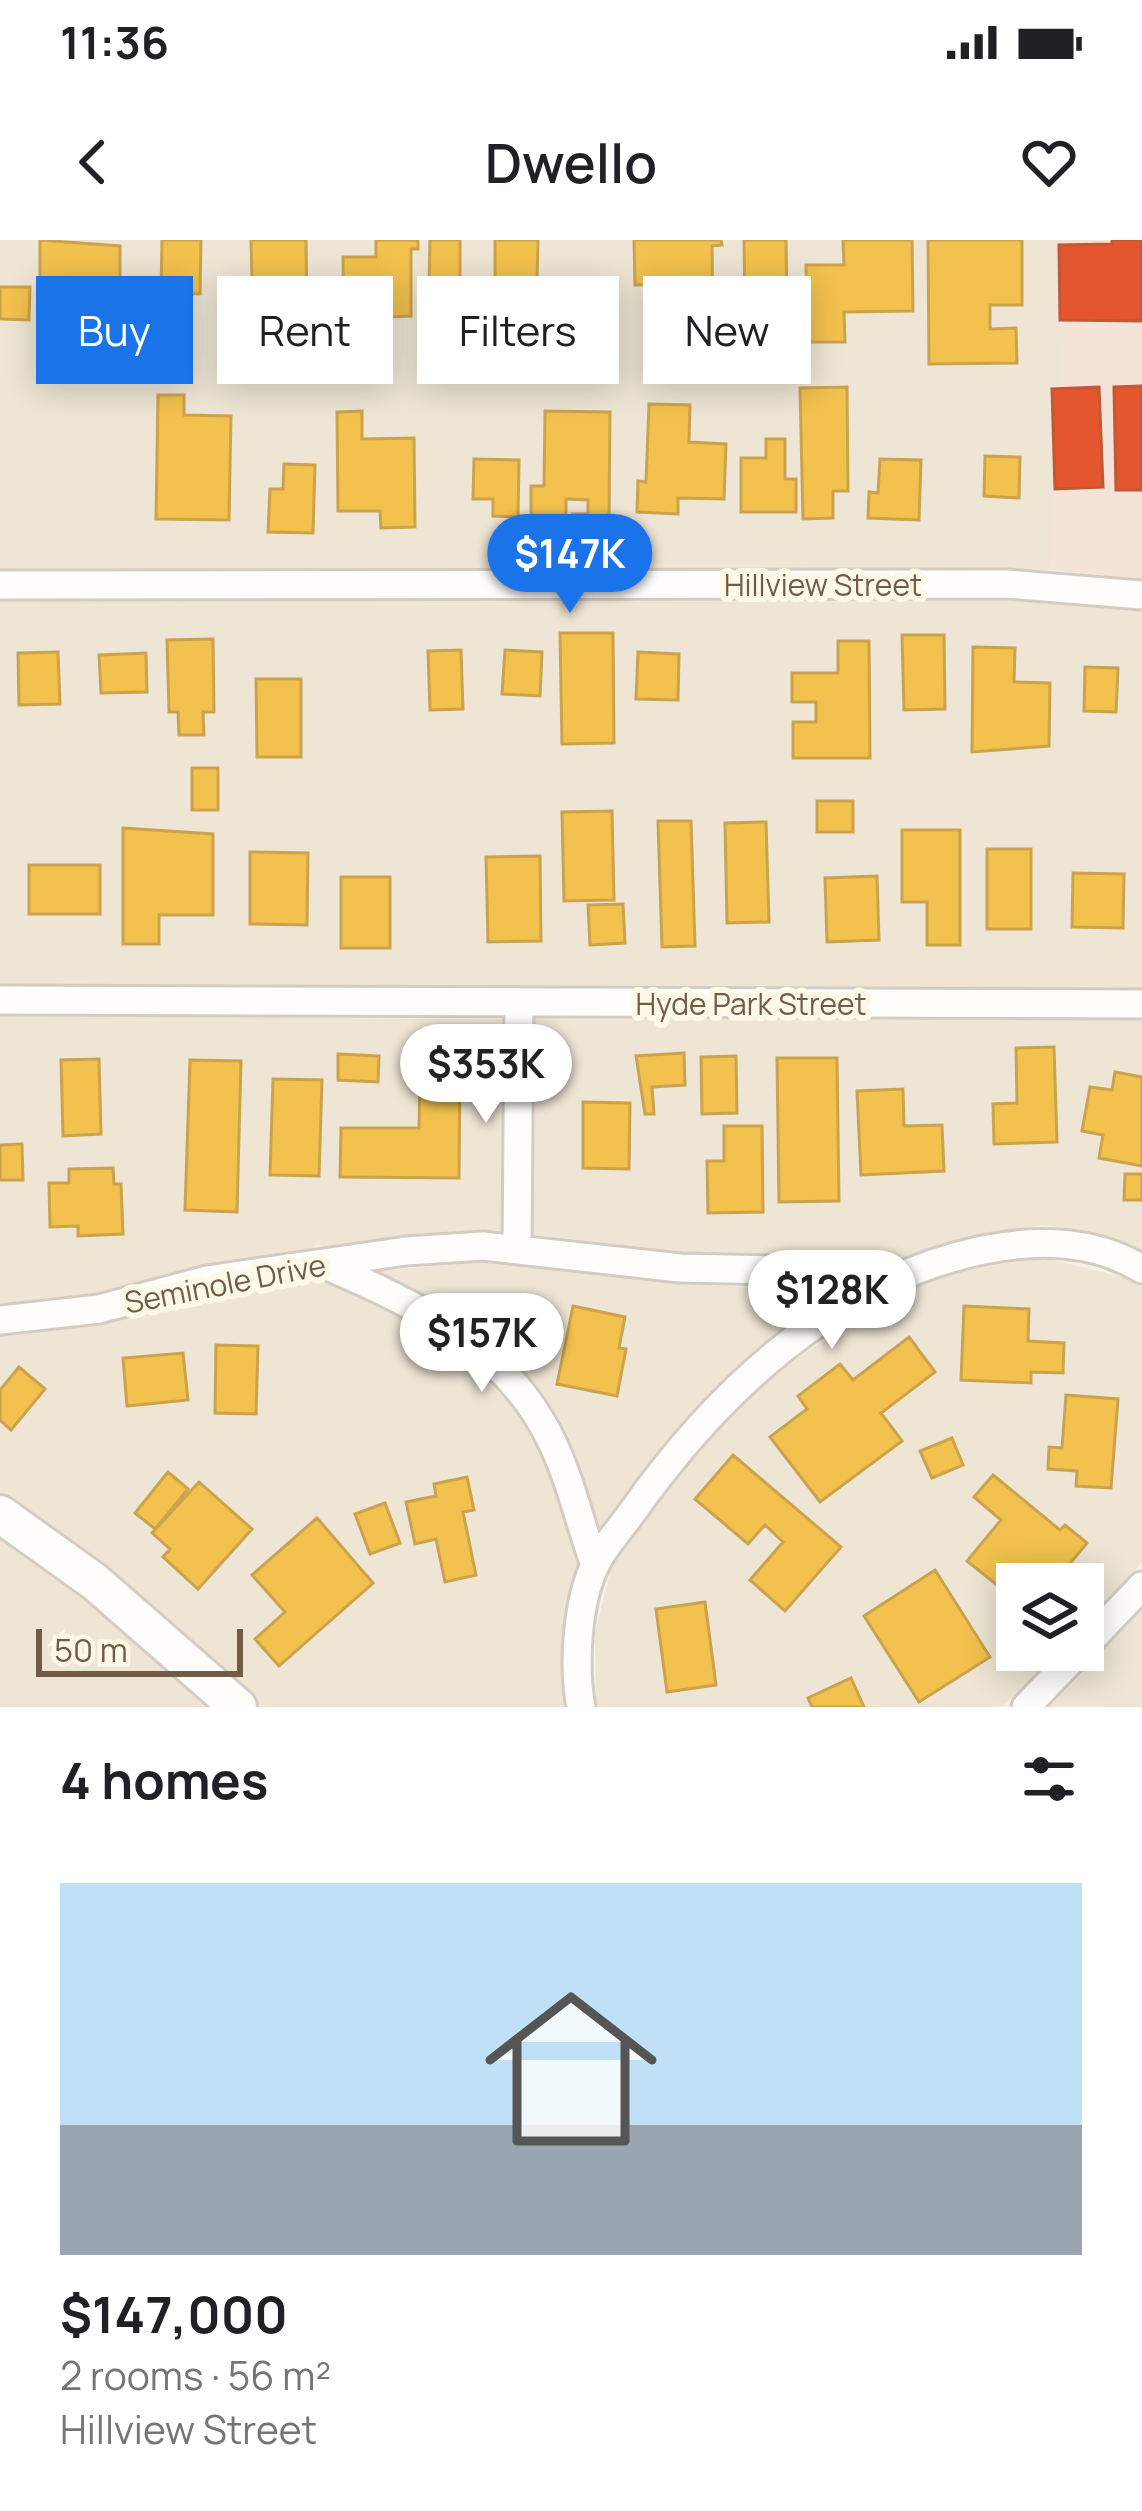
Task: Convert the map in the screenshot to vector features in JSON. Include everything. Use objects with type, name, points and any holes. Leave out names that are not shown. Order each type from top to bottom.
[{"type":"street","name":"Hillview Street","points":[[0,585],[1006,584],[1142,595]]},
{"type":"street","name":"Hyde Park Street","points":[[0,1000],[1142,1004]]},
{"type":"street","points":[[517,1249],[519,1003]]},
{"type":"street","points":[[581,1707],[581,1630],[595,1565],[659,1474],[731,1393],[812,1328],[881,1283],[945,1258],[1040,1241],[1068,1244],[1142,1269]]},
{"type":"street","name":"Seminole Drive","points":[[0,1320],[98,1309],[207,1280],[406,1251],[517,1249],[680,1268],[815,1271],[881,1283]]},
{"type":"street","points":[[323,1264],[448,1324],[511,1380],[550,1438],[595,1565]]},
{"type":"street","points":[[0,1514],[110,1594],[238,1707]]},
{"type":"street","points":[[1026,1707],[1142,1586]]},
{"type":"shaded area","points":[[0,240],[1070,240],[1051,570],[0,569]]},
{"type":"shaded area","points":[[1070,240],[1142,240],[1142,579],[1051,570]]},
{"type":"shaded area","points":[[1006,600],[1142,611],[1142,988],[0,984],[0,601]]},
{"type":"shaded area","points":[[0,1016],[505,1019],[503,1232],[405,1235],[325,1247],[316,1243],[313,1249],[205,1265],[96,1293],[0,1304]]},
{"type":"shaded area","points":[[533,1019],[1142,1020],[1142,1251],[1072,1229],[1042,1225],[942,1243],[880,1266],[817,1255],[680,1252],[531,1234]]},
{"type":"shaded area","points":[[1040,1257],[1127,1278],[1142,1287],[1142,1562],[1104,1605],[1104,1563],[996,1563],[996,1671],[1042,1671],[1001,1707],[596,1707],[595,1633],[611,1568],[670,1485],[741,1405],[778,1372],[884,1299],[892,1301],[893,1295],[948,1274]]},
{"type":"shaded area","points":[[483,1262],[678,1284],[839,1291],[722,1381],[648,1464],[599,1533],[563,1431],[522,1369],[455,1311],[378,1271]]},
{"type":"shaded area","points":[[321,1280],[407,1319],[463,1354],[515,1409],[538,1446],[579,1562],[567,1629],[567,1707],[260,1707],[0,1493],[0,1336],[102,1324],[209,1296]]},
{"type":"shaded area","points":[[0,1532],[87,1595],[216,1707],[0,1707]]},
{"type":"shaded area","points":[[1142,1608],[1142,1707],[1049,1707],[1084,1671],[1104,1671],[1104,1650]]},
{"type":"building: Homes","points":[[40,240],[120,246],[120,276],[40,276]]},
{"type":"building: Homes","points":[[162,240],[201,240],[200,294],[193,294],[193,276],[161,276]]},
{"type":"building: Homes","points":[[251,240],[306,240],[306,276],[252,276]]},
{"type":"building: Homes","points":[[376,240],[418,240],[418,249],[411,249],[411,316],[393,317],[393,276],[343,276],[343,257],[376,257]]},
{"type":"building: Homes","points":[[430,240],[460,240],[460,276],[429,276]]},
{"type":"building: Homes","points":[[495,240],[538,240],[537,276],[495,276]]},
{"type":"building: Homes","points":[[634,240],[721,240],[722,245],[712,246],[712,276],[643,276],[643,285],[635,285]]},
{"type":"building: Homes","points":[[744,240],[786,240],[787,276],[745,276]]},
{"type":"building: Homes","points":[[843,240],[912,240],[913,311],[844,312],[845,342],[811,342],[811,276],[806,276],[806,265],[844,265]]},
{"type":"building: Homes","points":[[928,240],[1022,240],[1022,305],[990,305],[990,329],[1016,328],[1017,363],[929,364]]},
{"type":"building: Homes","points":[[0,287],[30,287],[29,320],[0,319]]},
{"type":"building: Homes","points":[[847,387],[848,491],[833,491],[833,518],[803,519],[800,388]]},
{"type":"building: Homes","points":[[158,395],[184,395],[184,415],[231,416],[229,520],[156,519]]},
{"type":"building: Homes","points":[[649,404],[690,405],[689,442],[726,444],[724,499],[678,498],[678,514],[637,512],[638,481],[646,482]]},
{"type":"building: Homes","points":[[362,411],[362,439],[414,438],[415,527],[381,528],[380,511],[338,511],[337,412]]},
{"type":"building: Homes","points":[[545,411],[610,412],[609,523],[572,523],[572,514],[588,514],[588,500],[566,499],[566,529],[531,528],[531,486],[544,486]]},
{"type":"building: Homes","points":[[766,439],[785,439],[785,479],[796,479],[796,512],[741,512],[741,458],[766,458]]},
{"type":"building: Homes","points":[[985,456],[1020,457],[1019,498],[984,496]]},
{"type":"building: Homes","points":[[474,459],[519,460],[518,517],[493,516],[493,499],[473,499]]},
{"type":"building: Homes","points":[[880,459],[921,460],[919,520],[868,518],[869,492],[878,493]]},
{"type":"building: Homes","points":[[284,464],[315,465],[313,533],[268,532],[270,489],[283,489]]},
{"type":"building: Homes","points":[[560,633],[613,633],[614,743],[562,744]]},
{"type":"building: Homes","points":[[902,635],[944,635],[945,709],[904,710]]},
{"type":"building: Homes","points":[[213,639],[214,712],[203,712],[204,735],[179,735],[178,712],[169,712],[167,640]]},
{"type":"building: Homes","points":[[838,641],[869,641],[870,758],[793,758],[793,722],[816,722],[816,702],[792,702],[792,673],[838,673]]},
{"type":"building: Homes","points":[[973,647],[1015,648],[1014,682],[1050,683],[1049,746],[972,752]]},
{"type":"building: Homes","points":[[461,650],[463,709],[430,710],[428,651]]},
{"type":"building: Homes","points":[[505,650],[542,652],[540,696],[502,694]]},
{"type":"building: Homes","points":[[58,652],[60,704],[19,705],[18,653]]},
{"type":"building: Homes","points":[[638,652],[679,654],[678,700],[636,699]]},
{"type":"building: Homes","points":[[146,653],[147,692],[101,693],[99,655]]},
{"type":"building: Homes","points":[[1085,667],[1118,668],[1116,712],[1084,711]]},
{"type":"building: Homes","points":[[256,679],[301,679],[301,757],[257,757]]},
{"type":"building: Homes","points":[[192,768],[218,768],[218,810],[192,810]]},
{"type":"building: Homes","points":[[817,801],[853,801],[853,832],[817,832]]},
{"type":"building: Homes","points":[[612,811],[614,900],[564,901],[562,812]]},
{"type":"building: Homes","points":[[658,821],[691,821],[695,946],[662,947]]},
{"type":"building: Homes","points":[[766,822],[769,922],[727,923],[725,823]]},
{"type":"building: Homes","points":[[123,828],[213,834],[213,915],[159,915],[159,944],[123,944]]},
{"type":"building: Homes","points":[[902,830],[960,830],[960,945],[927,945],[927,902],[902,902]]},
{"type":"building: Homes","points":[[987,849],[1031,849],[1031,929],[987,929]]},
{"type":"building: Homes","points":[[250,852],[308,853],[307,925],[250,924]]},
{"type":"building: Homes","points":[[540,856],[541,941],[488,942],[486,857]]},
{"type":"building: Homes","points":[[29,865],[100,865],[100,914],[29,914]]},
{"type":"building: Homes","points":[[1073,873],[1124,874],[1123,928],[1072,927]]},
{"type":"building: Homes","points":[[877,876],[879,940],[827,942],[825,878]]},
{"type":"building: Homes","points":[[341,877],[390,877],[390,948],[341,948]]},
{"type":"building: Homes","points":[[623,904],[625,943],[590,945],[588,905]]},
{"type":"building: Homes","points":[[1054,1047],[1057,1142],[994,1144],[993,1104],[1017,1103],[1016,1048]]},
{"type":"building: Homes","points":[[684,1053],[685,1085],[652,1087],[654,1114],[645,1114],[636,1056]]},
{"type":"building: Homes","points":[[338,1054],[379,1056],[378,1082],[338,1080]]},
{"type":"building: Homes","points":[[736,1056],[737,1113],[702,1114],[701,1057]]},
{"type":"building: Homes","points":[[777,1058],[837,1058],[839,1201],[779,1202]]},
{"type":"building: Homes","points":[[99,1059],[101,1134],[63,1136],[61,1060]]},
{"type":"building: Homes","points":[[190,1060],[241,1061],[237,1212],[185,1210]]},
{"type":"building: Homes","points":[[1115,1072],[1142,1077],[1142,1166],[1099,1158],[1103,1135],[1082,1131],[1090,1087],[1112,1090]]},
{"type":"building: Homes","points":[[420,1073],[460,1073],[459,1178],[340,1177],[341,1128],[419,1128]]},
{"type":"building: Homes","points":[[273,1079],[322,1080],[319,1176],[270,1175]]},
{"type":"building: Homes","points":[[903,1089],[904,1126],[942,1125],[944,1171],[861,1175],[857,1091]]},
{"type":"building: Homes","points":[[583,1102],[630,1103],[629,1169],[583,1168]]},
{"type":"building: Homes","points":[[724,1126],[762,1126],[763,1212],[708,1213],[707,1161],[724,1161]]},
{"type":"building: Homes","points":[[22,1144],[23,1180],[0,1180],[0,1145]]},
{"type":"building: Homes","points":[[113,1168],[114,1184],[121,1184],[123,1234],[78,1236],[78,1226],[50,1227],[49,1183],[69,1183],[69,1169]]},
{"type":"building: Homes","points":[[1125,1174],[1142,1174],[1142,1200],[1124,1200]]},
{"type":"building: Homes","points":[[573,1306],[625,1317],[619,1348],[626,1349],[617,1396],[557,1384]]},
{"type":"building: Homes","points":[[964,1306],[1029,1309],[1028,1341],[1064,1343],[1063,1373],[1031,1372],[1031,1383],[961,1380]]},
{"type":"building: Homes","points":[[909,1337],[935,1372],[881,1413],[902,1441],[820,1502],[770,1437],[807,1409],[798,1396],[840,1364],[853,1380]]},
{"type":"building: Homes","points":[[216,1345],[258,1346],[256,1414],[215,1413]]},
{"type":"building: Homes","points":[[183,1353],[188,1400],[127,1406],[123,1358]]},
{"type":"building: Homes","points":[[19,1367],[45,1389],[11,1430],[0,1420],[0,1390]]},
{"type":"building: Homes","points":[[1066,1395],[1118,1399],[1111,1488],[1076,1486],[1077,1471],[1048,1469],[1049,1447],[1062,1448]]},
{"type":"building: Homes","points":[[952,1438],[963,1465],[932,1478],[920,1451]]},
{"type":"building: Homes","points":[[733,1455],[841,1547],[785,1611],[750,1580],[783,1542],[765,1525],[748,1544],[695,1499]]},
{"type":"building: Homes","points":[[168,1472],[188,1489],[155,1529],[135,1513]]},
{"type":"building: Homes","points":[[993,1475],[1060,1530],[1065,1525],[1087,1543],[1070,1563],[996,1563],[996,1584],[967,1561],[1001,1520],[974,1497]]},
{"type":"building: Homes","points":[[467,1477],[474,1510],[463,1512],[476,1575],[445,1582],[436,1539],[415,1544],[406,1502],[436,1496],[434,1484]]},
{"type":"building: Homes","points":[[199,1482],[252,1529],[198,1589],[163,1557],[170,1549],[152,1533]]},
{"type":"building: Homes","points":[[385,1503],[400,1543],[370,1554],[355,1514]]},
{"type":"building: Homes","points":[[317,1518],[373,1583],[279,1666],[255,1639],[285,1612],[252,1575]]},
{"type":"building: Homes","points":[[935,1570],[990,1657],[919,1702],[864,1616]]},
{"type":"building: Homes","points":[[705,1602],[716,1685],[667,1692],[656,1609]]},
{"type":"building: Homes","points":[[851,1678],[864,1707],[812,1707],[808,1698]]},
{"type":"building: Shops","points":[[1112,240],[1142,240],[1142,321],[1060,320],[1059,245],[1112,244]]},
{"type":"building: Shops","points":[[1142,386],[1142,490],[1116,490],[1114,387]]},
{"type":"building: Shops","points":[[1099,387],[1103,487],[1055,489],[1052,389]]}]
